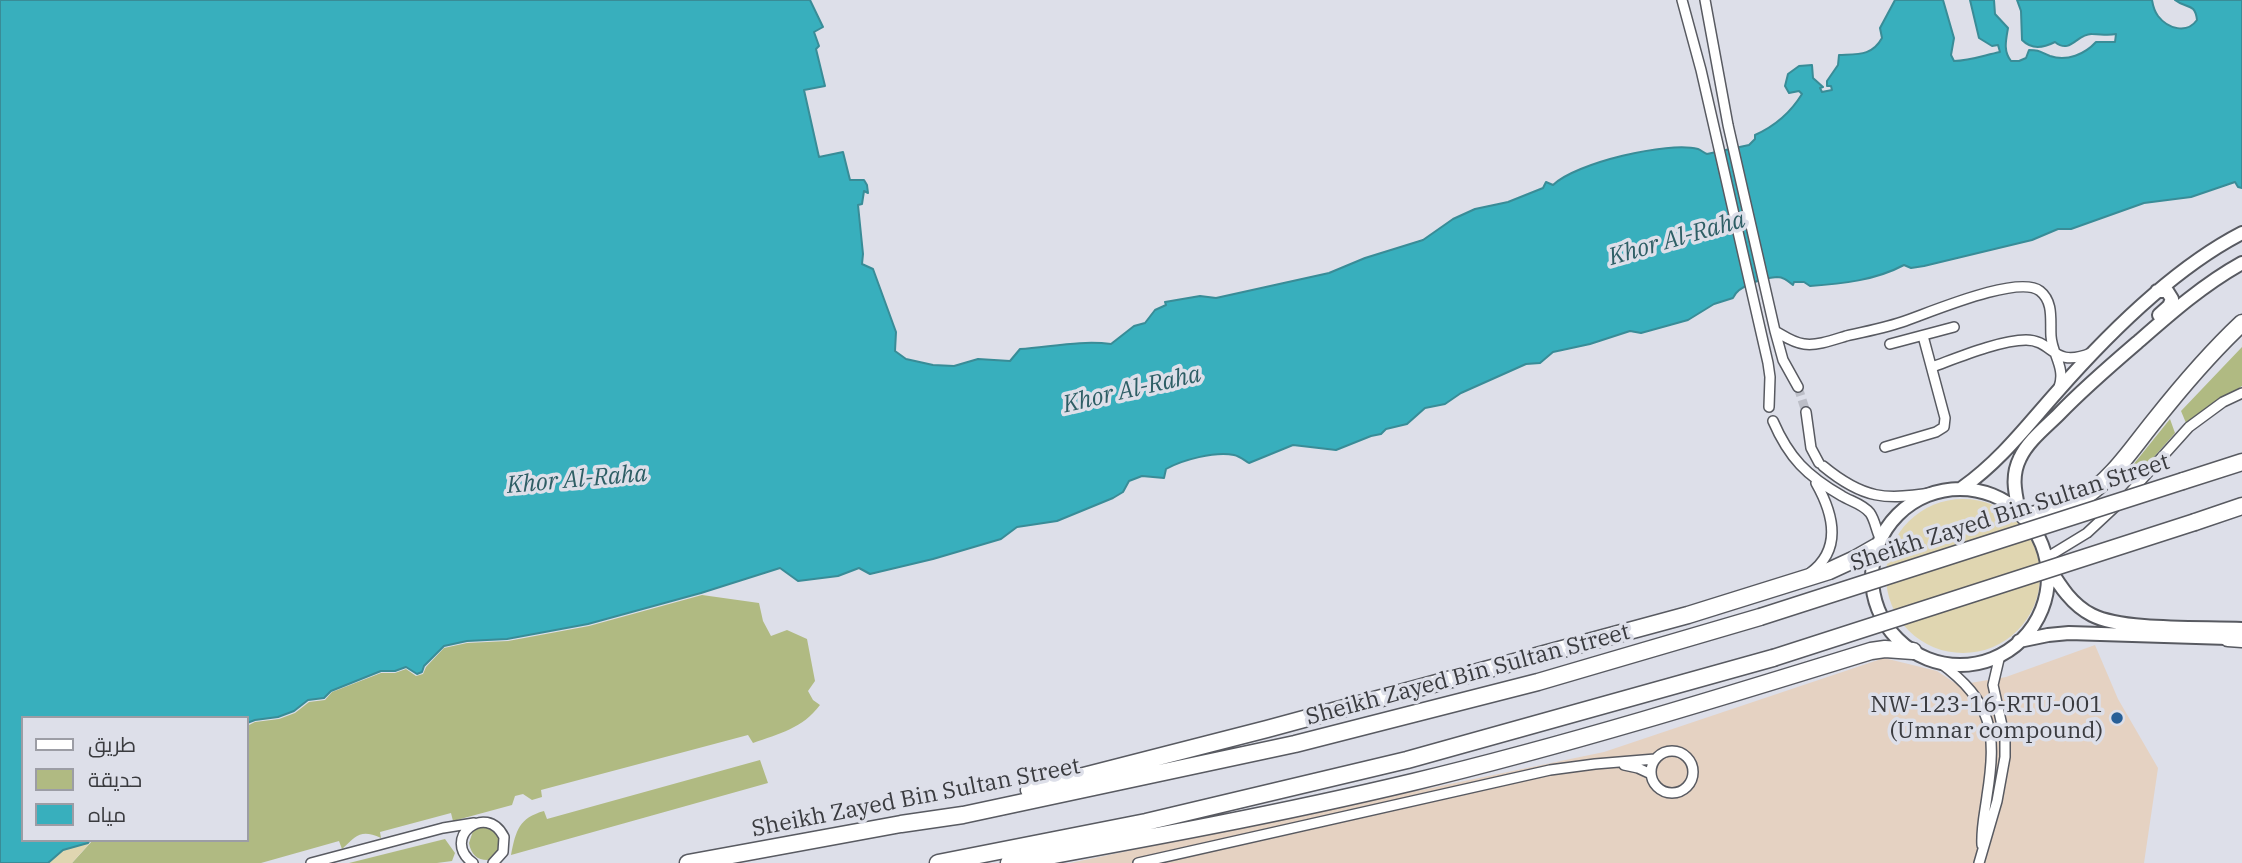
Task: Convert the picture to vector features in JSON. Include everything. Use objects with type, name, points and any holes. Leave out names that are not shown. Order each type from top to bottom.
[{"type":"highway","points":[[2022,514],[2048,513],[2066,507],[2082,499],[2101,484],[2215,348],[2242,323]]},
{"type":"highway","name":"Sheikh Zayed Bin Sultan Street","points":[[688,863],[963,815],[1295,744],[1538,682],[1760,617],[2242,462]]},
{"type":"highway","points":[[938,863],[1146,822],[1394,763],[1558,720],[1773,658],[2242,506]]},
{"type":"highway","points":[[901,824],[1556,652],[1784,586],[1839,567],[1878,542]]},
{"type":"highway","points":[[1009,863],[1209,827],[1412,782],[1584,738],[1871,651],[1913,651]]},
{"type":"main road","points":[[1962,488],[1984,473],[2003,455],[2057,391],[2157,292],[2196,262],[2242,233]]},
{"type":"main road","points":[[2022,514],[2014,480],[2015,470],[2021,455],[2031,442],[2078,394],[2184,303],[2242,263]]},
{"type":"main road","points":[[2116,361],[2137,335],[2169,306],[2171,295],[2167,291],[2157,292]]},
{"type":"main road","points":[[2047,562],[2048,587],[2033,626],[2000,655],[1961,665],[1939,662],[1913,651],[1891,631],[1876,605],[1871,576],[1878,542],[1894,517],[1913,502],[1936,492],[1962,488],[1983,491],[2002,499],[2022,514],[2038,536],[2047,562],[2062,590],[2092,616],[2117,623],[2237,635]]},
{"type":"main road","points":[[2019,641],[2069,633],[2237,635]]},
{"type":"street","points":[[1682,0],[1692,33],[1768,363],[1769,407]]},
{"type":"street","points":[[1705,0],[1728,125],[1775,331],[1783,360],[1798,387]]},
{"type":"street","points":[[1775,331],[1792,341],[1805,344],[1823,342],[2024,285],[2039,289],[2050,307],[2051,344],[2062,373],[2057,391]]},
{"type":"street","points":[[1890,344],[1954,327]]},
{"type":"street","points":[[1885,447],[1936,432],[1944,427],[1945,418],[1923,336]]},
{"type":"street","points":[[1932,367],[2016,341],[2035,341],[2056,355],[2073,359],[2094,352]]},
{"type":"street","points":[[2047,562],[2104,518],[2134,489],[2189,427],[2223,402],[2242,393]]},
{"type":"street","points":[[1806,412],[1811,448],[1821,464],[1837,478],[1880,496],[1904,497],[1936,492]]},
{"type":"street","points":[[1773,421],[1789,451],[1813,478],[1832,516],[1830,545],[1817,568],[1805,577],[1784,586]]},
{"type":"street","points":[[1813,478],[1871,513],[1878,542]]},
{"type":"street","points":[[1979,863],[1995,809],[2005,757],[2005,739],[1993,685],[2000,655]]},
{"type":"street","points":[[1939,662],[1976,695],[1989,727],[1992,747],[1990,780],[1982,825],[1982,850]]},
{"type":"street","points":[[1664,752],[1681,753],[1692,765],[1692,778],[1682,790],[1670,793],[1657,787],[1651,774],[1652,765],[1664,752]]},
{"type":"street","points":[[1138,863],[1550,771],[1656,759]]},
{"type":"street","points":[[1612,763],[1638,768],[1651,774]]},
{"type":"street","points":[[312,863],[443,828],[481,822],[495,825],[504,837],[503,852],[493,863]]},
{"type":"street","points":[[461,849],[463,834],[474,824]]},
{"type":"street","points":[[443,828],[451,833],[469,862]]},
{"type":"shaded area","points":[[2095,645],[2118,699],[2158,768],[2144,863],[1070,863],[1604,752],[1884,658],[1937,671],[1958,685],[2006,677]]},
{"type":"green space","points":[[2242,347],[2242,386],[2186,423],[2181,411]]},
{"type":"green space","points":[[2170,419],[2175,433],[2131,483],[2116,486]]},
{"type":"green space","points":[[702,595],[759,603],[763,621],[771,636],[787,630],[807,639],[815,681],[808,691],[820,705],[806,719],[790,729],[753,743],[748,735],[541,790],[542,797],[532,800],[523,794],[515,796],[512,805],[453,821],[451,813],[380,832],[381,838],[369,834],[360,835],[342,849],[339,841],[261,863],[72,863],[91,842],[248,842],[248,726],[295,713],[309,702],[325,700],[332,692],[381,673],[395,673],[406,669],[416,676],[423,674],[444,648],[467,643],[508,641],[589,626]]},
{"type":"green space","points":[[760,760],[768,783],[511,855],[520,826],[536,814],[544,811],[547,819]]},
{"type":"green space","points":[[485,826],[494,827],[504,845],[490,860],[476,856],[469,843],[473,831]]},
{"type":"green space","points":[[445,839],[455,853],[452,861],[349,863]]},
{"type":"sand","points":[[1963,499],[1992,505],[2017,522],[2034,547],[2040,576],[2034,605],[2017,630],[1992,647],[1963,653],[1934,647],[1909,630],[1892,605],[1886,576],[1892,547],[1909,522],[1934,505]]},
{"type":"sand","points":[[88,843],[72,863],[48,863],[63,850]]},
{"type":"water","name":"Khor Al-Raha","points":[[0,0],[810,0],[823,27],[814,32],[819,46],[816,49],[825,86],[804,90],[819,157],[843,152],[850,180],[864,180],[867,185],[868,193],[864,191],[862,204],[858,205],[862,264],[873,269],[896,332],[895,351],[906,359],[954,366],[978,359],[1010,361],[1020,349],[1077,343],[1111,344],[1134,326],[1145,323],[1155,310],[1166,305],[1165,302],[1200,296],[1216,298],[1329,273],[1365,258],[1423,240],[1453,219],[1475,209],[1508,202],[1543,188],[1546,182],[1553,185],[1564,177],[1601,162],[1666,148],[1698,149],[1707,154],[1749,145],[1755,135],[1788,113],[1802,94],[1799,91],[1789,93],[1785,86],[1788,74],[1799,66],[1812,65],[1813,78],[1823,87],[1820,88],[1822,92],[1832,90],[1831,86],[1827,86],[1827,81],[1838,65],[1839,55],[1864,53],[1874,48],[1882,38],[1880,28],[1895,0],[1943,0],[1954,38],[1951,55],[1954,61],[2000,52],[1998,45],[1992,46],[1979,38],[1970,0],[1994,0],[1995,14],[2008,28],[2007,53],[2011,61],[2019,61],[2026,58],[2029,50],[2056,58],[2075,56],[2096,42],[2115,42],[2116,34],[2087,35],[2065,46],[2055,42],[2034,47],[2022,40],[2021,11],[2017,0],[2152,0],[2156,13],[2162,20],[2172,27],[2183,28],[2197,20],[2196,14],[2192,8],[2175,0],[2242,0],[2242,188],[2235,182],[2191,197],[2144,203],[2071,229],[2058,229],[2032,240],[1924,266],[1911,268],[1904,265],[1858,280],[1810,286],[1804,282],[1794,282],[1793,285],[1779,277],[1759,281],[1740,289],[1733,298],[1714,304],[1688,320],[1641,333],[1630,331],[1553,352],[1540,363],[1526,364],[1461,393],[1445,404],[1425,408],[1407,424],[1386,429],[1381,434],[1336,450],[1293,445],[1249,463],[1226,454],[1199,457],[1166,469],[1164,478],[1142,476],[1129,481],[1123,492],[1113,498],[1057,521],[1017,527],[1001,539],[933,559],[870,574],[859,568],[838,576],[798,581],[780,568],[588,624],[507,639],[467,641],[444,646],[424,666],[422,672],[417,674],[406,667],[395,671],[381,671],[331,691],[324,698],[308,700],[294,711],[278,717],[248,723],[248,716],[21,716],[21,842],[89,842],[63,850],[48,863],[0,863]]},
{"type":"tunnel","points":[[1798,387],[1806,412]]},
{"type":"place","name":"NW-123-16-RTU-001 (Umnar compound)","points":[[2117,718]]}]
